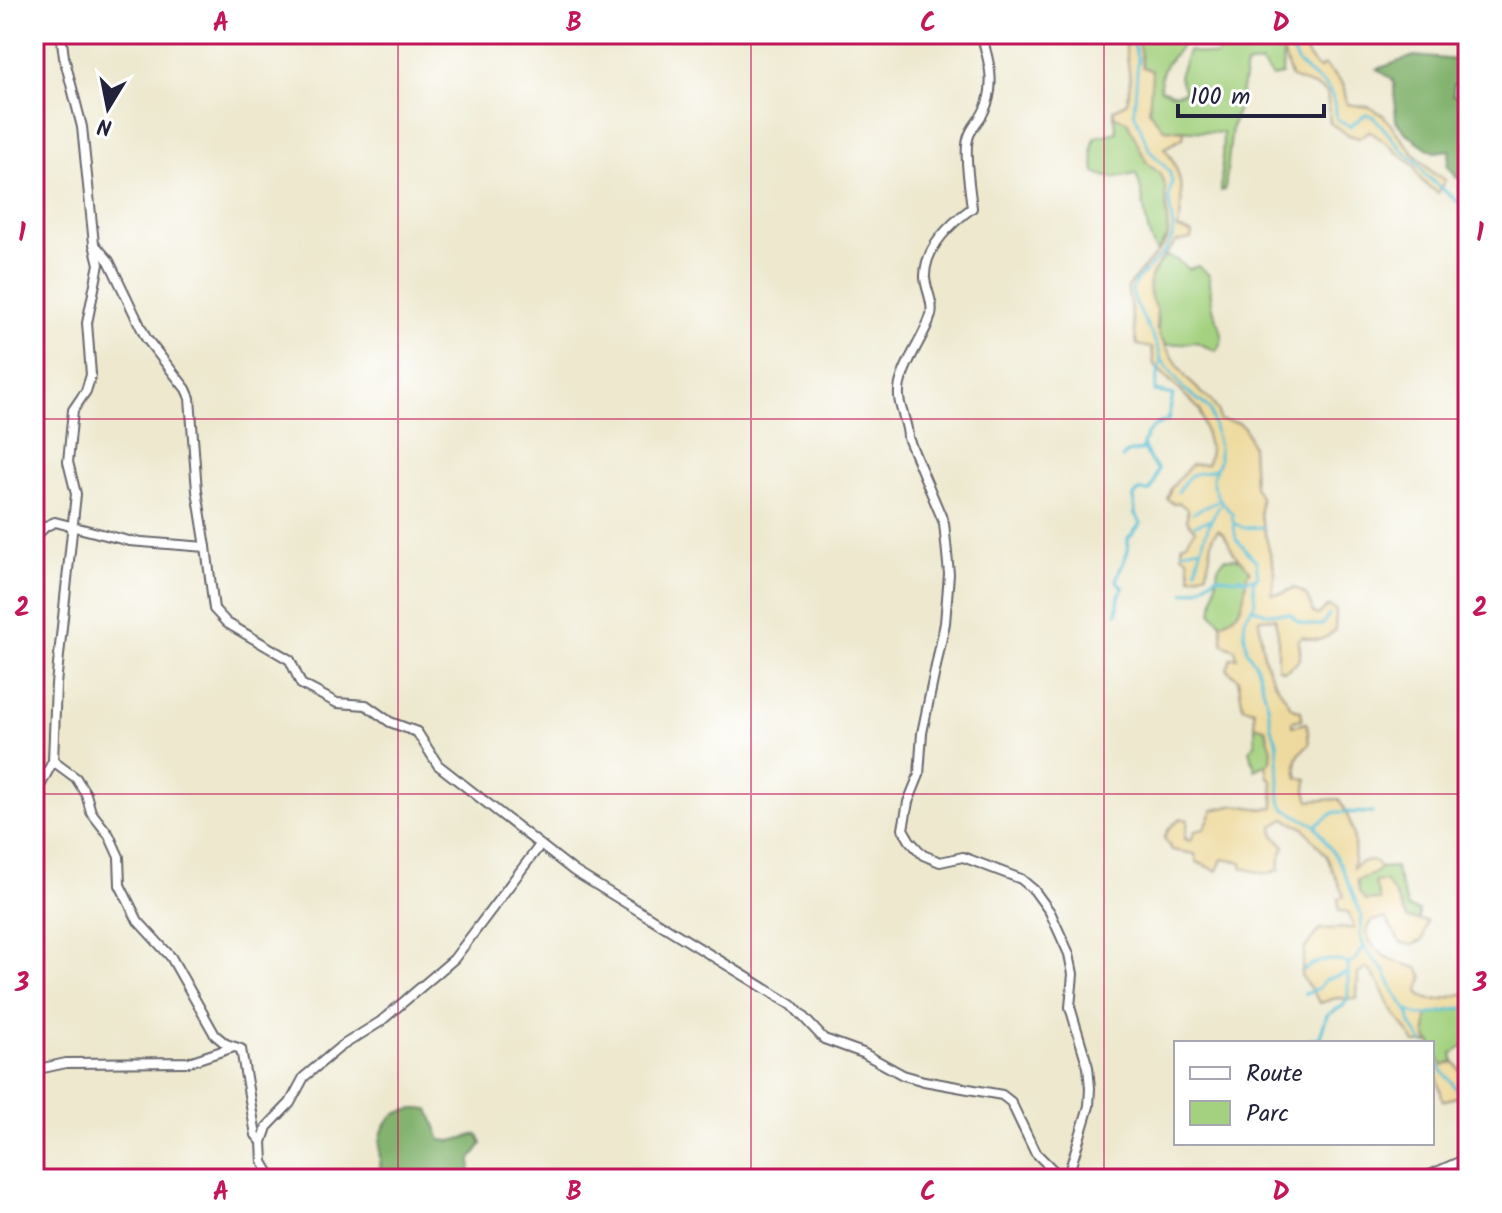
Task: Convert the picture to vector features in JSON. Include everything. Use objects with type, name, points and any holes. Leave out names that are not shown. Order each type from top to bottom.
[{"type":"street","points":[[34,807],[38,790],[53,761],[56,684],[76,494],[68,462],[69,449],[73,410],[86,391],[91,375],[87,323],[99,264],[94,244],[82,127],[61,34]]},
{"type":"street","points":[[94,244],[109,261],[146,338],[190,398],[197,491],[214,609],[227,623],[290,660],[301,684],[337,703],[366,705],[390,722],[417,732],[438,765],[540,845],[599,887],[792,1005],[824,1039],[863,1053],[903,1075],[1002,1095],[1011,1102],[1035,1152],[1064,1179],[1089,1106],[1090,1088],[1088,1067],[1070,1007],[1073,974],[1069,954],[1050,912],[1034,890],[1021,879],[963,857],[940,862],[923,855],[903,829],[908,802],[919,775],[922,733],[945,623],[949,574],[944,523],[915,459],[908,438],[908,423],[898,400],[900,384],[912,352],[931,314],[925,279],[928,257],[953,222],[972,208],[967,145],[969,134],[990,97],[992,81],[981,34]]},
{"type":"street","points":[[34,538],[55,522],[129,541],[206,547]]},
{"type":"street","points":[[53,761],[76,778],[91,812],[109,835],[119,857],[120,885],[138,921],[171,957],[215,1035],[226,1044],[241,1049],[256,1135],[262,1142]]},
{"type":"street","points":[[273,1179],[263,1162],[262,1142],[267,1127],[290,1103],[304,1077],[340,1047],[380,1022],[454,959],[540,845]]},
{"type":"street","points":[[34,1070],[66,1063],[189,1062],[234,1047]]},
{"type":"street","points":[[1421,1179],[1468,1158]]},
{"type":"green space","points":[[1187,34],[1163,71],[1160,89],[1175,94],[1185,92],[1179,76],[1188,51],[1216,56],[1222,42],[1208,34],[1277,34],[1283,52],[1282,75],[1272,77],[1261,63],[1246,66],[1232,127],[1225,190],[1221,191],[1223,133],[1164,129],[1149,111],[1152,71],[1143,67],[1137,35]]},
{"type":"green space","points":[[1414,56],[1468,61],[1468,78],[1454,85],[1453,95],[1468,101],[1468,179],[1457,178],[1447,166],[1450,150],[1435,152],[1427,148],[1407,134],[1396,121],[1394,84],[1392,79],[1377,69]]},
{"type":"green space","points":[[1114,116],[1127,121],[1147,163],[1160,174],[1165,185],[1168,235],[1157,252],[1149,234],[1136,174],[1111,177],[1095,172],[1092,149],[1095,137],[1117,132]]},
{"type":"green space","points":[[1165,256],[1189,269],[1198,266],[1209,275],[1212,304],[1222,334],[1216,351],[1196,342],[1166,345],[1160,336],[1148,292],[1152,275]]},
{"type":"green space","points":[[1225,558],[1241,560],[1251,572],[1240,609],[1236,615],[1221,623],[1212,613],[1218,567]]},
{"type":"green space","points":[[1255,725],[1265,728],[1272,749],[1271,762],[1255,770],[1250,750],[1255,744]]},
{"type":"green space","points":[[1395,867],[1408,908],[1419,911],[1419,920],[1407,919],[1385,881],[1375,883],[1381,900],[1366,901],[1359,892],[1357,880],[1374,874],[1380,868]]},
{"type":"green space","points":[[1468,1007],[1467,1044],[1452,1054],[1454,1062],[1443,1066],[1434,1041],[1426,1037],[1427,1015]]},
{"type":"green space","points":[[414,1109],[429,1109],[441,1140],[452,1141],[478,1134],[482,1144],[471,1159],[470,1179],[382,1179],[380,1145],[384,1128],[394,1115]]},
{"type":"sand","points":[[1125,34],[1139,34],[1143,67],[1152,71],[1149,111],[1164,129],[1184,131],[1183,138],[1164,148],[1175,166],[1180,186],[1178,229],[1192,233],[1191,239],[1176,242],[1153,273],[1149,290],[1157,309],[1156,327],[1187,379],[1212,402],[1219,420],[1239,423],[1244,427],[1252,446],[1254,486],[1260,497],[1260,514],[1275,572],[1272,594],[1294,588],[1305,595],[1313,613],[1318,615],[1328,606],[1336,610],[1335,630],[1320,640],[1303,637],[1298,640],[1299,658],[1284,671],[1278,668],[1275,618],[1259,619],[1267,667],[1291,707],[1301,711],[1302,719],[1292,721],[1292,726],[1307,723],[1309,744],[1297,759],[1298,778],[1307,779],[1309,801],[1339,799],[1353,832],[1353,868],[1361,862],[1375,861],[1380,868],[1374,874],[1357,880],[1359,892],[1366,901],[1380,900],[1375,882],[1385,881],[1407,919],[1427,921],[1423,940],[1413,945],[1401,943],[1385,918],[1372,921],[1366,932],[1374,947],[1386,957],[1418,968],[1423,977],[1418,992],[1423,997],[1435,1000],[1468,993],[1468,1007],[1427,1015],[1428,1041],[1414,1041],[1367,968],[1358,974],[1357,999],[1336,998],[1320,1003],[1301,975],[1305,948],[1320,929],[1354,928],[1348,912],[1339,911],[1338,899],[1344,896],[1327,857],[1304,828],[1285,819],[1273,826],[1274,835],[1285,846],[1279,870],[1266,874],[1242,868],[1242,862],[1222,859],[1217,871],[1197,862],[1195,854],[1172,850],[1164,838],[1169,828],[1181,818],[1188,820],[1185,839],[1191,841],[1195,831],[1204,829],[1213,810],[1236,805],[1262,809],[1274,807],[1272,780],[1268,777],[1266,765],[1271,762],[1272,749],[1265,728],[1255,725],[1254,710],[1243,707],[1238,679],[1227,669],[1231,658],[1237,658],[1235,649],[1223,644],[1221,623],[1239,610],[1250,571],[1218,530],[1213,536],[1207,572],[1191,577],[1188,558],[1182,554],[1182,544],[1195,530],[1187,520],[1187,509],[1167,499],[1171,488],[1191,465],[1207,464],[1210,451],[1200,410],[1154,365],[1152,348],[1137,345],[1127,287],[1163,246],[1168,235],[1165,185],[1160,174],[1147,163],[1127,121],[1114,116],[1114,110],[1127,102],[1129,76]]},
{"type":"sand","points":[[1299,42],[1319,69],[1324,65],[1343,84],[1347,104],[1369,107],[1383,115],[1414,154],[1445,180],[1438,193],[1420,178],[1415,166],[1369,131],[1359,138],[1330,123],[1327,93],[1291,77],[1281,45]]},
{"type":"sand","points":[[1434,1050],[1443,1066],[1454,1062],[1468,1079],[1466,1094],[1443,1101],[1434,1073]]},
{"type":"waterway","points":[[1131,34],[1138,60],[1134,112],[1150,151],[1169,171],[1173,227],[1172,238],[1165,251],[1135,282],[1132,291],[1161,359],[1183,388],[1210,409],[1219,447],[1213,486],[1232,514],[1236,539],[1256,561],[1258,576],[1253,582],[1255,603],[1245,618],[1244,631],[1247,650],[1257,667],[1271,728],[1277,741],[1280,801],[1285,809],[1315,825],[1341,865],[1362,917],[1360,936],[1364,946],[1384,970],[1407,1010],[1427,1015],[1468,1007]]},
{"type":"waterway","points":[[1288,34],[1296,61],[1329,90],[1337,120],[1350,126],[1366,114],[1374,117],[1404,152],[1417,162],[1425,175],[1468,210]]},
{"type":"waterway","points":[[1122,458],[1127,453],[1142,450],[1150,430],[1168,420],[1173,395],[1155,391],[1160,362]]},
{"type":"waterway","points":[[1117,613],[1123,588],[1116,580],[1128,551],[1128,539],[1141,523],[1135,514],[1134,496],[1139,491],[1150,491],[1158,469],[1143,445]]},
{"type":"waterway","points":[[1178,492],[1191,475],[1215,469]]},
{"type":"waterway","points":[[1193,513],[1218,501]]},
{"type":"waterway","points":[[1196,569],[1209,526],[1222,503]]},
{"type":"waterway","points":[[1195,525],[1210,520]]},
{"type":"waterway","points":[[1236,524],[1244,528],[1263,527]]},
{"type":"waterway","points":[[1184,551],[1200,548]]},
{"type":"waterway","points":[[1184,593],[1199,589],[1216,576],[1240,577],[1244,580],[1254,578]]},
{"type":"waterway","points":[[1252,608],[1266,613],[1291,614],[1297,621],[1309,625],[1322,625],[1329,615]]},
{"type":"waterway","points":[[1316,825],[1335,812],[1372,813]]},
{"type":"waterway","points":[[1309,1039],[1320,1037],[1327,1015],[1343,1006],[1348,997],[1348,964],[1363,948]]},
{"type":"waterway","points":[[1304,970],[1325,961],[1348,964]]},
{"type":"waterway","points":[[1305,994],[1319,988],[1325,980],[1347,973]]},
{"type":"waterway","points":[[1408,1010],[1411,1024],[1422,1041]]},
{"type":"waterway","points":[[1434,1060],[1468,1103]]}]
